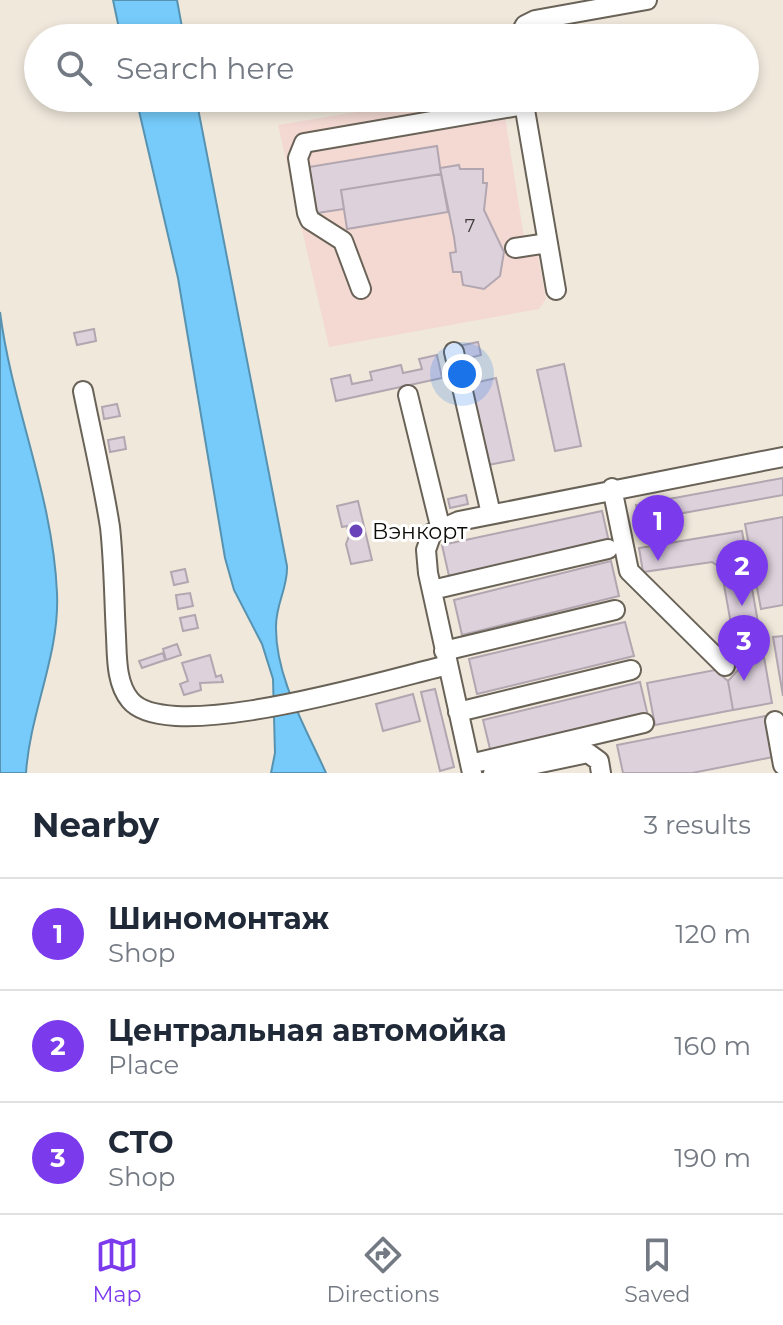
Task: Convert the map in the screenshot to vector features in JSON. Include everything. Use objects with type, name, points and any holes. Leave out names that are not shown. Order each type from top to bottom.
[{"type":"street","points":[[527,24],[647,0]]},
{"type":"street","points":[[361,289],[343,241],[310,220],[307,213],[298,158],[304,143],[470,112]]},
{"type":"street","points":[[526,112],[556,290]]},
{"type":"street","points":[[515,248],[548,243]]},
{"type":"street","points":[[454,352],[491,514]]},
{"type":"street","points":[[83,391],[110,530],[117,664],[128,697],[143,710],[181,717],[216,716],[304,700],[615,610]]},
{"type":"street","points":[[408,395],[440,526]]},
{"type":"street","points":[[644,723],[471,768],[432,590],[426,550],[432,533],[440,526],[491,514],[783,457]]},
{"type":"street","points":[[612,488],[629,571],[725,666]]},
{"type":"street","points":[[432,590],[608,549]]},
{"type":"street","points":[[458,712],[631,670]]},
{"type":"street","points":[[775,721],[783,765]]},
{"type":"street","points":[[493,773],[588,753],[599,761],[601,773]]},
{"type":"shaded area","points":[[357,112],[504,112],[526,250],[538,256],[546,299],[539,309],[329,347],[278,125]]},
{"type":"water","points":[[113,0],[177,0],[181,24],[118,24]]},
{"type":"water","points":[[139,112],[199,112],[287,566],[277,618],[277,645],[293,702],[326,773],[271,773],[275,753],[273,679],[262,644],[234,590],[225,558],[178,278]]},
{"type":"water","points":[[0,312],[13,382],[48,522],[57,593],[54,638],[26,773],[0,773]]},
{"type":"building","points":[[437,146],[441,174],[341,190],[344,209],[317,213],[309,167]]},
{"type":"building","points":[[459,165],[460,169],[483,169],[483,183],[487,183],[484,210],[504,252],[500,276],[484,289],[463,285],[461,272],[453,272],[450,253],[456,252],[440,168]]},
{"type":"building","points":[[441,174],[448,212],[347,229],[341,190]]},
{"type":"building","points":[[94,329],[96,341],[77,345],[74,333]]},
{"type":"building","points":[[478,342],[481,355],[461,360],[458,346]]},
{"type":"building","points":[[437,355],[442,378],[336,401],[331,379],[350,375],[352,384],[372,380],[370,372],[401,365],[403,373],[422,369],[419,359]]},
{"type":"building","points":[[564,364],[581,446],[555,451],[537,370]]},
{"type":"building","points":[[496,378],[514,460],[488,465],[470,384]]},
{"type":"building","points":[[117,404],[120,416],[104,419],[102,407]]},
{"type":"building","points":[[124,437],[126,449],[110,452],[108,440]]},
{"type":"building","points":[[783,478],[783,495],[639,521],[636,505]]},
{"type":"building","points":[[466,495],[468,504],[450,508],[448,499]]},
{"type":"building","name":"Вэнкорт","points":[[358,501],[372,560],[351,564],[346,544],[349,536],[347,526],[342,527],[337,506]]},
{"type":"building","points":[[602,511],[609,542],[449,576],[442,545]]},
{"type":"building","points":[[783,517],[783,605],[761,609],[745,524]]},
{"type":"building","points":[[742,531],[772,703],[733,710],[728,681],[739,669],[721,568],[712,562],[643,572],[639,548]]},
{"type":"building","points":[[611,561],[619,596],[462,635],[454,600]]},
{"type":"building","points":[[185,569],[188,582],[174,585],[171,572]]},
{"type":"building","points":[[190,593],[193,606],[178,609],[176,595]]},
{"type":"building","points":[[195,615],[198,628],[183,631],[180,618]]},
{"type":"building","points":[[625,622],[634,656],[477,694],[469,659]]},
{"type":"building","points":[[783,636],[783,696],[773,637]]},
{"type":"building","points":[[177,644],[181,655],[166,660],[163,649]]},
{"type":"building","points":[[163,653],[165,660],[142,668],[139,661]]},
{"type":"building","points":[[210,655],[216,677],[221,675],[223,682],[200,683],[201,690],[184,695],[180,684],[188,681],[182,663]]},
{"type":"building","points":[[715,670],[728,681],[733,710],[655,725],[647,683]]},
{"type":"building","points":[[640,682],[648,716],[491,753],[483,720]]},
{"type":"building","points":[[435,689],[454,767],[440,771],[421,692]]},
{"type":"building","points":[[413,694],[420,721],[383,731],[376,704]]},
{"type":"building","points":[[765,716],[773,757],[692,773],[623,773],[617,745]]},
{"type":"place","name":"Вэнкорт","points":[[356,531]]},
{"type":"place","name":"Шиномонтаж","points":[[658,561]]},
{"type":"place","name":"Центральная автомойка","points":[[742,606]]},
{"type":"place","name":"СТО","points":[[744,681]]}]
